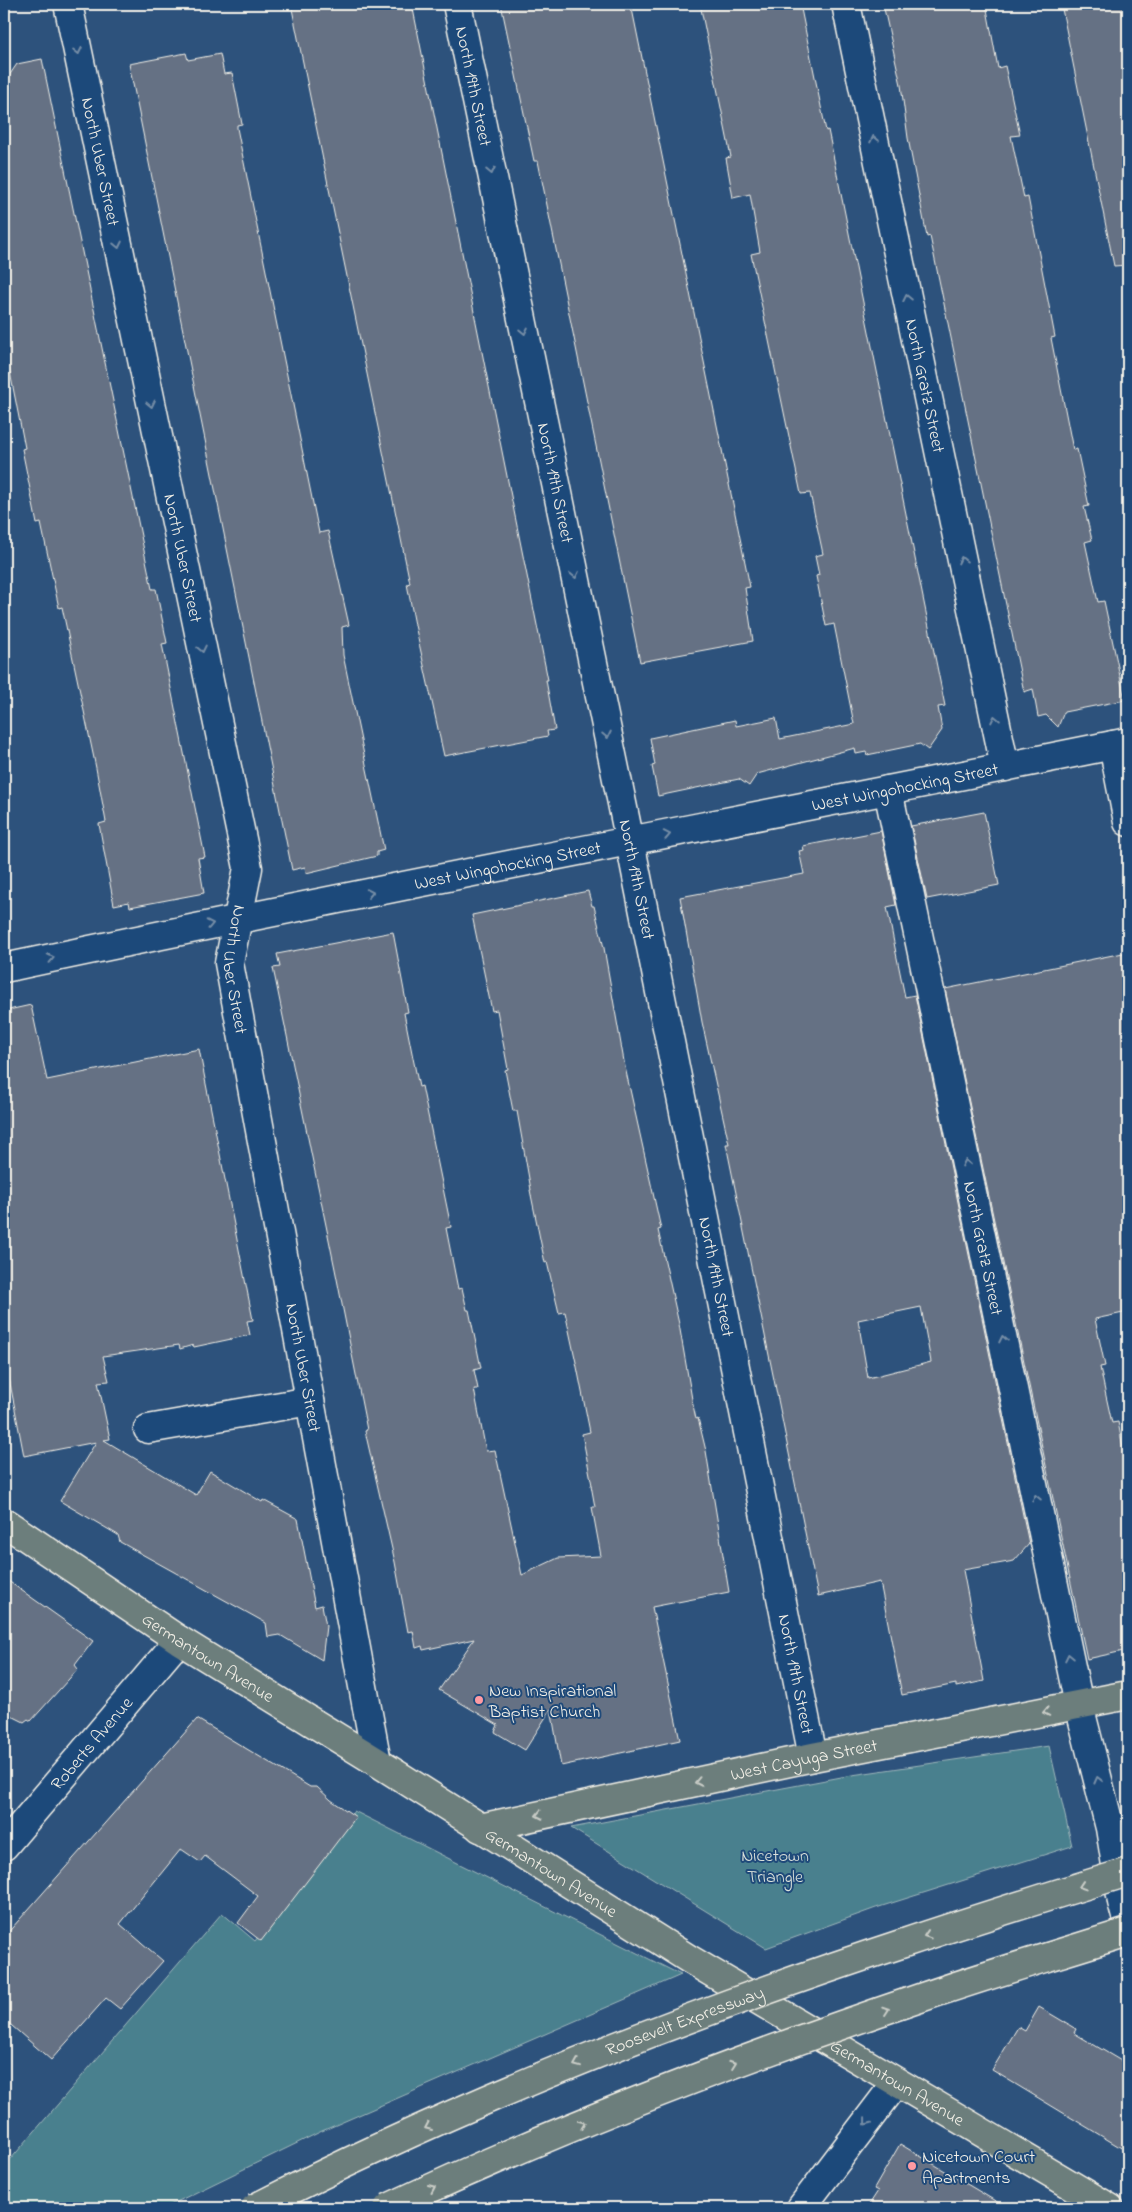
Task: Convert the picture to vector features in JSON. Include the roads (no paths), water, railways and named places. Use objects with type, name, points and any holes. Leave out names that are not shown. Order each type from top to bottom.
[{"type":"main road","name":"Germantown Avenue","points":[[4,1522],[179,1640],[377,1762],[689,1959],[1110,2208]]},
{"type":"main road","name":"West Cayuga Street","points":[[480,1828],[813,1757],[1128,1695]]},
{"type":"main road","name":"Roosevelt Expressway","points":[[255,2208],[399,2140],[524,2085],[650,2034],[904,1942],[1128,1872]]},
{"type":"main road","points":[[388,2208],[546,2138],[688,2081],[922,1997],[1128,1932]]},
{"type":"street","name":"North Uber Street","points":[[68,4],[248,868],[229,963],[377,1762]]},
{"type":"street","name":"North 19th Street","points":[[457,4],[630,842],[813,1757]]},
{"type":"street","name":"North Gratz Street","points":[[846,4],[1005,767]]},
{"type":"street","name":"West Wingohocking Street","points":[[4,968],[238,918],[1120,744]]},
{"type":"street","points":[[1120,744],[1128,822]]},
{"type":"street","name":"North Gratz Street","points":[[888,790],[1079,1705],[1110,1828],[1122,1902],[1128,1924]]},
{"type":"street","points":[[148,1429],[310,1401]]},
{"type":"street","name":"Roberts Avenue","points":[[4,1846],[179,1640]]},
{"type":"street","points":[[801,2208],[896,2083]]},
{"type":"place","name":"New Inspirational Baptist Church","points":[[479,1700]]},
{"type":"place","name":"Nicetown Court Apartments","points":[[912,2166]]},
{"type":"park label","name":"Nicetown Triangle","points":[[775,1865]]}]
